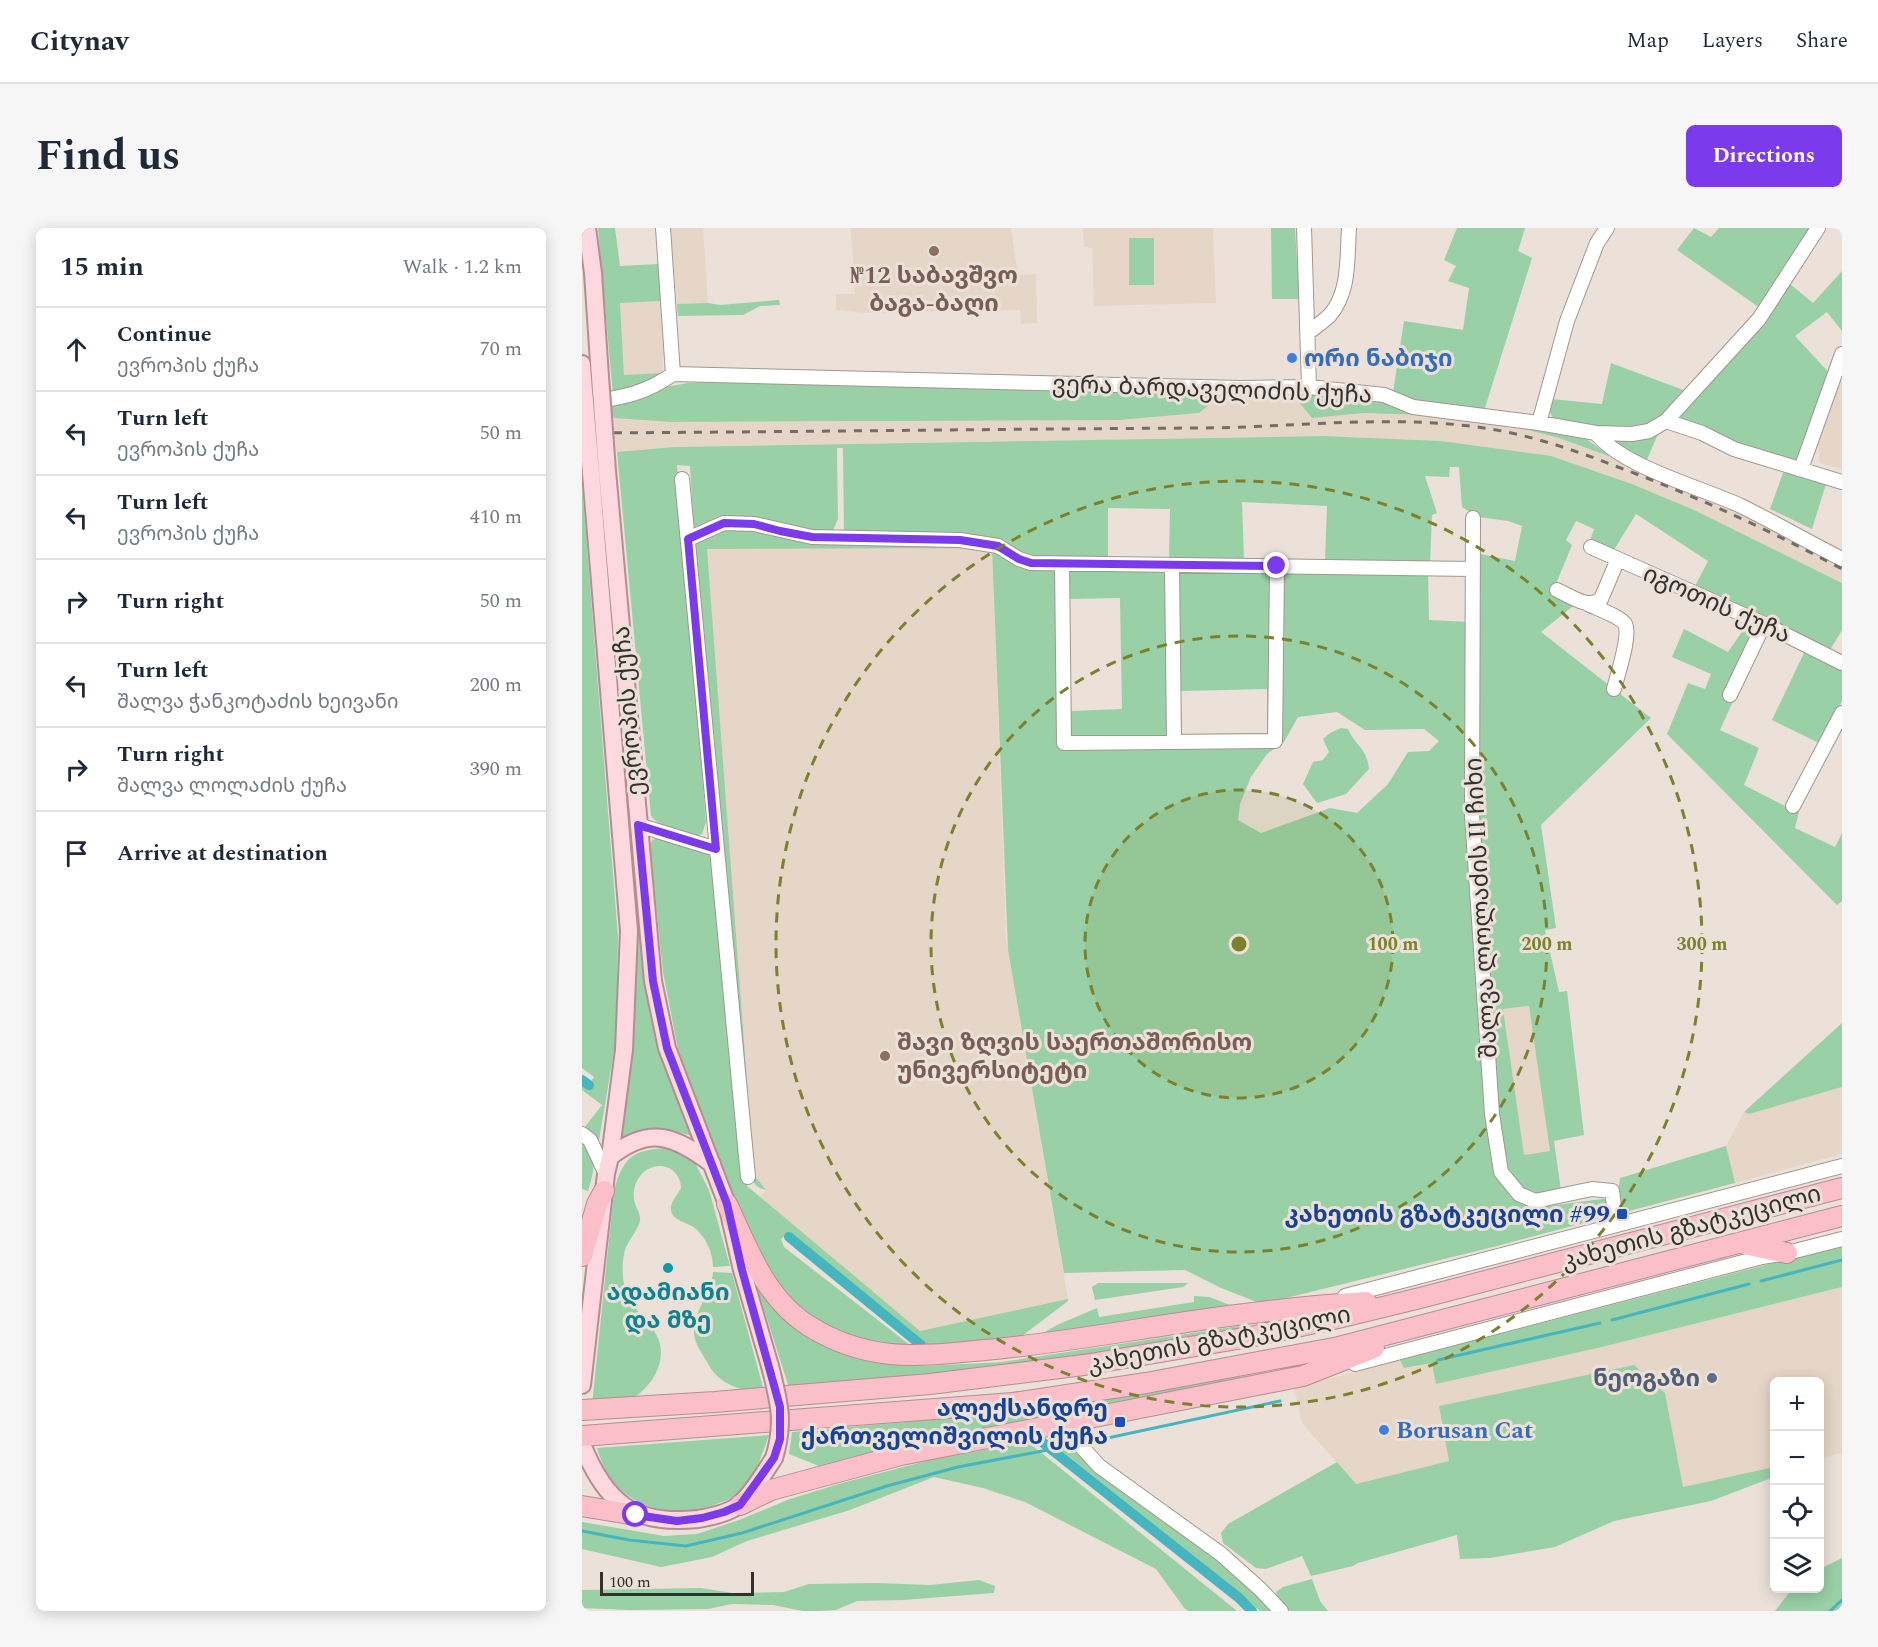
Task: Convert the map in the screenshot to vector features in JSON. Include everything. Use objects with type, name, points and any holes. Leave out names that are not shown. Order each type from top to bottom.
[{"type":"highway","points":[[582,1256],[605,1183]]},
{"type":"highway","name":"კახეთის გზატკეცილი","points":[[582,1410],[715,1402],[930,1384],[1084,1365],[1255,1335],[1420,1298],[1842,1188]]},
{"type":"highway","points":[[727,1204],[769,1288],[794,1315],[809,1326],[847,1345],[889,1354],[934,1355],[1060,1342],[1308,1306],[1420,1298]]},
{"type":"highway","name":"კახეთის გზატკეცილი","points":[[582,1436],[1023,1402],[1244,1365],[1339,1347],[1444,1321],[1842,1216]]},
{"type":"highway","points":[[1738,1243],[1787,1253]]},
{"type":"highway","points":[[1255,1335],[1308,1306]]},
{"type":"highway","points":[[740,1505],[771,1490],[901,1455],[1303,1376],[1444,1321]]},
{"type":"highway","points":[[582,1506],[636,1515]]},
{"type":"main road","name":"ევროპის ქუჩა","points":[[587,228],[593,273],[588,374],[653,981],[667,1048],[727,1204],[742,1270],[780,1407],[780,1439],[774,1458],[740,1505]]},
{"type":"main road","name":"ევროპის ქუჩა","points":[[582,1383],[605,1183],[624,1050],[629,931],[599,472]]},
{"type":"main road","points":[[610,1157],[625,1145],[643,1138],[661,1137],[680,1142],[713,1164]]},
{"type":"main road","points":[[582,1444],[592,1470],[608,1493],[636,1515],[677,1521],[702,1518],[740,1505]]},
{"type":"street","points":[[582,403],[619,398],[645,390],[674,374],[663,228]]},
{"type":"street","points":[[1304,228],[1309,387]]},
{"type":"street","points":[[1308,333],[1330,314],[1341,298],[1346,275],[1349,228]]},
{"type":"street","points":[[1539,423],[1567,321],[1597,243],[1607,228]]},
{"type":"street","points":[[1818,228],[1759,319],[1666,421],[1702,433],[1734,449],[1842,482]]},
{"type":"street","points":[[1801,470],[1842,354]]},
{"type":"street","name":"ვერა ბარდაველიძის ქუჩა","points":[[674,374],[1216,387],[1309,387],[1384,395],[1413,407],[1539,423],[1596,433],[1648,431],[1666,421]]},
{"type":"street","points":[[1596,433],[1603,443],[1625,458],[1740,506],[1842,559]]},
{"type":"street","points":[[682,478],[748,1177]]},
{"type":"street","name":"შალვა ლოლაძის II ჩიხი","points":[[1473,518],[1472,816],[1492,1114],[1501,1172],[1519,1194],[1535,1201],[1592,1189],[1612,1191],[1618,1224]]},
{"type":"street","points":[[688,539],[724,523],[754,524],[812,537],[960,540],[998,546],[1019,559],[1031,563],[1473,569]]},
{"type":"street","name":"იგოთის ქუჩა","points":[[1591,547],[1764,624],[1842,663]]},
{"type":"street","points":[[1588,604],[1597,603],[1601,599],[1618,559]]},
{"type":"street","points":[[1062,564],[1064,743],[1275,741],[1277,566]]},
{"type":"street","points":[[1172,565],[1174,742]]},
{"type":"street","points":[[1557,590],[1625,624],[1627,635],[1614,689]]},
{"type":"street","points":[[1730,695],[1764,624]]},
{"type":"street","points":[[1793,806],[1842,713]]},
{"type":"street","points":[[638,825],[716,849]]},
{"type":"street","points":[[582,1134],[591,1140],[605,1183]]},
{"type":"street","name":"კახეთის გზატკეცილი","points":[[1308,1306],[1842,1166]]},
{"type":"street","name":"კახეთის გზატკეცილი","points":[[1303,1376],[1762,1257],[1842,1239]]},
{"type":"street","points":[[1065,1423],[1099,1466],[1221,1554],[1281,1611]]},
{"type":"shaded area","points":[[670,228],[703,228],[708,303],[677,304]]},
{"type":"shaded area","name":"№12 საბავშვო ბაგა-ბაღი","points":[[851,228],[1011,228],[1018,275],[1036,274],[1037,323],[1021,324],[1020,310],[866,313],[836,310],[836,294],[855,294]]},
{"type":"shaded area","points":[[1083,228],[1213,228],[1216,303],[1094,306],[1092,248],[1084,247]]},
{"type":"shaded area","points":[[661,301],[664,345],[662,373],[624,375],[620,303]]},
{"type":"shaded area","points":[[1842,365],[1842,469],[1820,463],[1817,435]]},
{"type":"shaded area","points":[[1290,392],[1312,418],[1365,413],[1407,413],[1496,422],[1559,438],[1702,490],[1842,563],[1842,583],[1694,510],[1632,484],[1551,456],[1441,441],[1324,436],[674,447],[617,452],[582,452],[589,410],[614,418],[671,422],[1119,420],[1199,413],[1225,393]]},
{"type":"shaded area","name":"შავი ზღვის საერთაშორისო უნივერსიტეტი","points":[[992,547],[1006,938],[1068,1299],[920,1331],[759,1198],[766,1190],[754,1175],[706,549]]},
{"type":"shaded area","points":[[1530,1006],[1550,1151],[1523,1155],[1503,1009]]},
{"type":"shaded area","points":[[1842,1087],[1842,1154],[1735,1183],[1726,1146],[1744,1112],[1749,1114]]},
{"type":"shaded area","points":[[1842,1287],[1842,1453],[1824,1457],[1824,1377],[1770,1377],[1770,1468],[1683,1487],[1665,1393],[1439,1407],[1449,1461],[1356,1484],[1302,1423],[1294,1388],[1400,1360],[1404,1368],[1432,1363],[1437,1384],[1602,1347]]},
{"type":"green space","points":[[598,228],[615,228],[620,266],[659,264],[661,301],[620,303],[624,375],[662,373],[654,383],[613,395]]},
{"type":"green space","points":[[1271,228],[1295,228],[1299,299],[1272,299]]},
{"type":"green space","points":[[1457,228],[1525,228],[1518,251],[1532,258],[1484,411],[1421,403],[1393,392],[1404,321],[1463,330],[1469,288],[1448,281],[1456,266],[1444,260]]},
{"type":"green space","points":[[1694,228],[1711,237],[1719,228],[1812,228],[1760,308],[1677,250]]},
{"type":"green space","points":[[1129,238],[1154,238],[1154,285],[1129,285]]},
{"type":"green space","points":[[1842,271],[1842,331],[1827,312],[1795,336],[1832,376],[1798,462],[1734,446],[1679,422],[1677,415],[1768,319],[1790,284],[1813,303]]},
{"type":"green space","points":[[779,300],[780,305],[760,306],[743,315],[678,316],[677,304],[720,305]]},
{"type":"green space","points":[[1611,363],[1686,391],[1663,417],[1644,427],[1603,428],[1553,418],[1550,412],[1551,399],[1602,404]]},
{"type":"green space","points":[[781,379],[1225,393],[1199,413],[1119,420],[671,422],[614,418],[589,410],[620,404],[665,387],[688,383]]},
{"type":"green space","points":[[1290,392],[1376,400],[1411,411],[1455,416],[1365,413],[1312,418]]},
{"type":"green space","points":[[1496,422],[1582,436],[1611,457],[1559,438]]},
{"type":"green space","points":[[1659,432],[1645,464],[1608,440]]},
{"type":"green space","points":[[1324,436],[1441,441],[1551,456],[1632,484],[1694,510],[1842,583],[1842,630],[1830,650],[1694,588],[1708,561],[1636,514],[1612,553],[1589,543],[1594,529],[1576,521],[1566,540],[1572,545],[1553,591],[1578,602],[1541,632],[1651,718],[1541,825],[1556,928],[1545,930],[1559,992],[1567,991],[1584,1135],[1554,1141],[1561,1191],[1535,1195],[1520,1188],[1505,1169],[1499,1131],[1475,818],[1475,553],[1515,561],[1522,526],[1508,521],[1478,517],[1462,507],[1459,467],[1450,467],[1449,477],[1425,476],[1437,513],[1432,515],[1430,564],[1325,562],[1327,506],[1242,502],[1244,560],[1169,559],[1170,509],[1108,508],[1108,561],[1031,561],[1002,544],[844,535],[843,448],[837,448],[838,519],[829,533],[755,522],[694,532],[690,466],[677,465],[706,822],[702,834],[690,835],[668,829],[651,816],[617,452],[674,447]],"holes":[[[1529,1006],[1550,1151],[1524,1155],[1503,1009]]]},
{"type":"green space","points":[[1784,470],[1826,484],[1812,529],[1770,509]]},
{"type":"green space","points":[[582,485],[618,937],[616,1039],[599,1140],[584,1128],[602,1105],[582,1090],[582,1084],[587,1087],[594,1077],[582,1068]]},
{"type":"green space","points":[[730,526],[754,527],[782,535],[809,539],[958,543],[994,547],[1032,565],[1061,566],[1062,745],[1278,743],[1280,570],[1428,572],[1429,620],[1470,622],[1468,790],[1486,1115],[1498,1174],[1517,1197],[1533,1205],[1548,1206],[1618,1197],[1620,1178],[1726,1146],[1735,1183],[1497,1246],[1262,1304],[1221,1288],[1185,1270],[1064,1273],[1008,950],[992,548],[707,549],[754,1175],[766,1190],[757,1186],[751,1174],[695,538],[713,529]],"holes":[[[1337,712],[1365,730],[1424,729],[1439,741],[1429,751],[1408,752],[1388,784],[1357,813],[1330,808],[1261,833],[1238,820],[1240,804],[1251,777],[1267,754],[1284,742],[1298,717]]]},
{"type":"green space","points":[[1065,567],[1170,568],[1171,738],[1067,739]],"holes":[[[1120,598],[1122,709],[1071,711],[1069,599]]]},
{"type":"green space","points":[[1174,567],[1275,569],[1272,737],[1177,738]],"holes":[[[1267,689],[1267,733],[1182,734],[1181,691]]]},
{"type":"green space","points":[[1748,623],[1757,627],[1734,699],[1720,730],[1759,748],[1744,785],[1799,811],[1795,828],[1835,847],[1842,833],[1842,901],[1837,905],[1667,734],[1688,683],[1705,689],[1711,674],[1672,657],[1684,629],[1728,652]]},
{"type":"green space","points":[[1805,651],[1842,670],[1842,701],[1821,744],[1772,720]]},
{"type":"green space","points":[[1341,728],[1348,729],[1364,752],[1369,769],[1346,794],[1317,803],[1303,784],[1313,762],[1323,760],[1329,752],[1323,739]]},
{"type":"green space","points":[[658,838],[710,852],[743,1177],[747,1186],[920,1331],[1068,1299],[1068,1301],[1018,1339],[930,1347],[788,1233],[781,1239],[784,1247],[915,1349],[887,1348],[835,1334],[789,1300],[774,1279],[725,1179],[703,1116],[681,1065],[663,972],[650,846],[652,840]]},
{"type":"green space","points":[[638,923],[653,1012],[666,1067],[692,1136],[657,1130],[621,1137],[635,1014]]},
{"type":"green space","points":[[1842,1023],[1842,1087],[1749,1114],[1744,1112]]},
{"type":"green space","points":[[582,1141],[593,1165],[588,1191],[582,1189]]},
{"type":"green space","points":[[673,1148],[693,1159],[709,1190],[730,1266],[713,1267],[710,1251],[703,1237],[696,1229],[677,1219],[672,1213],[672,1204],[681,1188],[681,1183],[674,1172],[667,1167],[658,1166],[642,1173],[636,1183],[634,1194],[640,1221],[625,1250],[623,1274],[628,1296],[657,1336],[661,1356],[659,1366],[649,1384],[633,1398],[620,1403],[592,1405],[614,1191],[618,1178],[622,1168],[633,1156],[650,1150]]},
{"type":"green space","points":[[1842,1245],[1842,1287],[1602,1347],[1436,1384],[1432,1363],[1404,1368],[1400,1360]]},
{"type":"green space","points":[[713,1272],[732,1273],[764,1391],[738,1388],[724,1381],[712,1370],[697,1344],[694,1335],[695,1324]]},
{"type":"green space","points":[[1098,1283],[1188,1283],[1183,1287],[1095,1300],[1092,1287]]},
{"type":"green space","points":[[757,1287],[787,1319],[863,1359],[925,1366],[1002,1362],[1239,1326],[1239,1332],[1000,1370],[789,1388]]},
{"type":"green space","points":[[1194,1296],[1209,1297],[1238,1308],[1029,1341],[1057,1325],[1097,1308],[1099,1317],[1194,1302]]},
{"type":"green space","points":[[1634,1365],[1665,1393],[1683,1487],[1770,1468],[1770,1479],[1711,1501],[1614,1521],[1555,1547],[1490,1558],[1460,1559],[1457,1535],[1311,1576],[1302,1556],[1266,1569],[1256,1568],[1223,1543],[1221,1533],[1228,1524],[1337,1462],[1356,1484],[1449,1461],[1439,1406]]},
{"type":"green space","points":[[1269,1372],[871,1453],[824,1468],[789,1454],[792,1432],[1022,1412]]},
{"type":"green space","points":[[769,1435],[753,1474],[736,1495],[706,1508],[693,1510],[665,1510],[638,1502],[609,1477],[597,1448]]},
{"type":"green space","points":[[1058,1435],[1194,1538],[1276,1611],[1260,1611],[1057,1447],[1049,1436]]},
{"type":"green space","points":[[1028,1442],[1237,1611],[1189,1611],[1185,1609],[1156,1569],[1025,1502],[983,1488],[934,1477],[850,1510],[747,1541],[712,1557],[661,1567],[582,1549],[582,1522],[664,1536],[697,1534],[790,1499],[842,1483],[930,1460]]},
{"type":"green space","points":[[1842,1558],[1842,1611],[1775,1611],[1789,1593],[1824,1593],[1824,1567]]},
{"type":"green space","points":[[1312,1579],[1320,1601],[1328,1611],[1290,1611],[1277,1596],[1276,1592],[1283,1587]]},
{"type":"green space","points":[[979,1580],[995,1586],[994,1593],[857,1601],[836,1610],[803,1611],[773,1605],[732,1604],[708,1609],[582,1608],[582,1590],[701,1588],[733,1593],[784,1592],[809,1584],[930,1585]]},
{"type":"waterway","points":[[582,1080],[589,1085]]},
{"type":"waterway","points":[[789,1237],[921,1345]]},
{"type":"waterway","points":[[1761,1281],[1842,1260]]},
{"type":"waterway","points":[[1612,1320],[1749,1284]]},
{"type":"waterway","points":[[1438,1360],[1600,1323]]},
{"type":"waterway","points":[[1089,1442],[1280,1401]]},
{"type":"waterway","points":[[1037,1438],[1239,1598],[1252,1611]]},
{"type":"waterway","points":[[582,1531],[629,1540],[686,1546],[742,1533],[887,1486],[958,1467],[1069,1446]]},
{"type":"waterway","points":[[1830,1611],[1842,1600]]},
{"type":"railway","points":[[582,433],[1204,428],[1356,422],[1470,426],[1535,439],[1618,467],[1732,514],[1842,569]]},
{"type":"place","name":"№12 საბავშვო ბაგა-ბაღი","points":[[934,251]]},
{"type":"place","name":"ორი ნაბიჯი","points":[[1292,358]]},
{"type":"place","name":"შავი ზღვის საერთაშორისო უნივერსიტეტი","points":[[885,1056]]},
{"type":"place","name":"კახეთის გზატკეცილი #99","points":[[1622,1214]]},
{"type":"place","name":"ადამიანი და მზე","points":[[668,1268]]},
{"type":"place","name":"ნეოგაზი","points":[[1712,1378]]},
{"type":"place","name":"ალექსანდრე ქართველიშვილის ქუჩა","points":[[1120,1422]]},
{"type":"place","name":"Borusan Cat","points":[[1384,1430]]},
{"type":"route","points":[[636,1515],[677,1521],[702,1518],[740,1505],[774,1458],[780,1439],[780,1407],[742,1270],[727,1204],[667,1048],[653,981],[647,923],[638,825],[716,849],[688,539],[724,523],[754,524],[812,537],[960,540],[998,546],[1019,559],[1031,563],[1277,566]]}]
